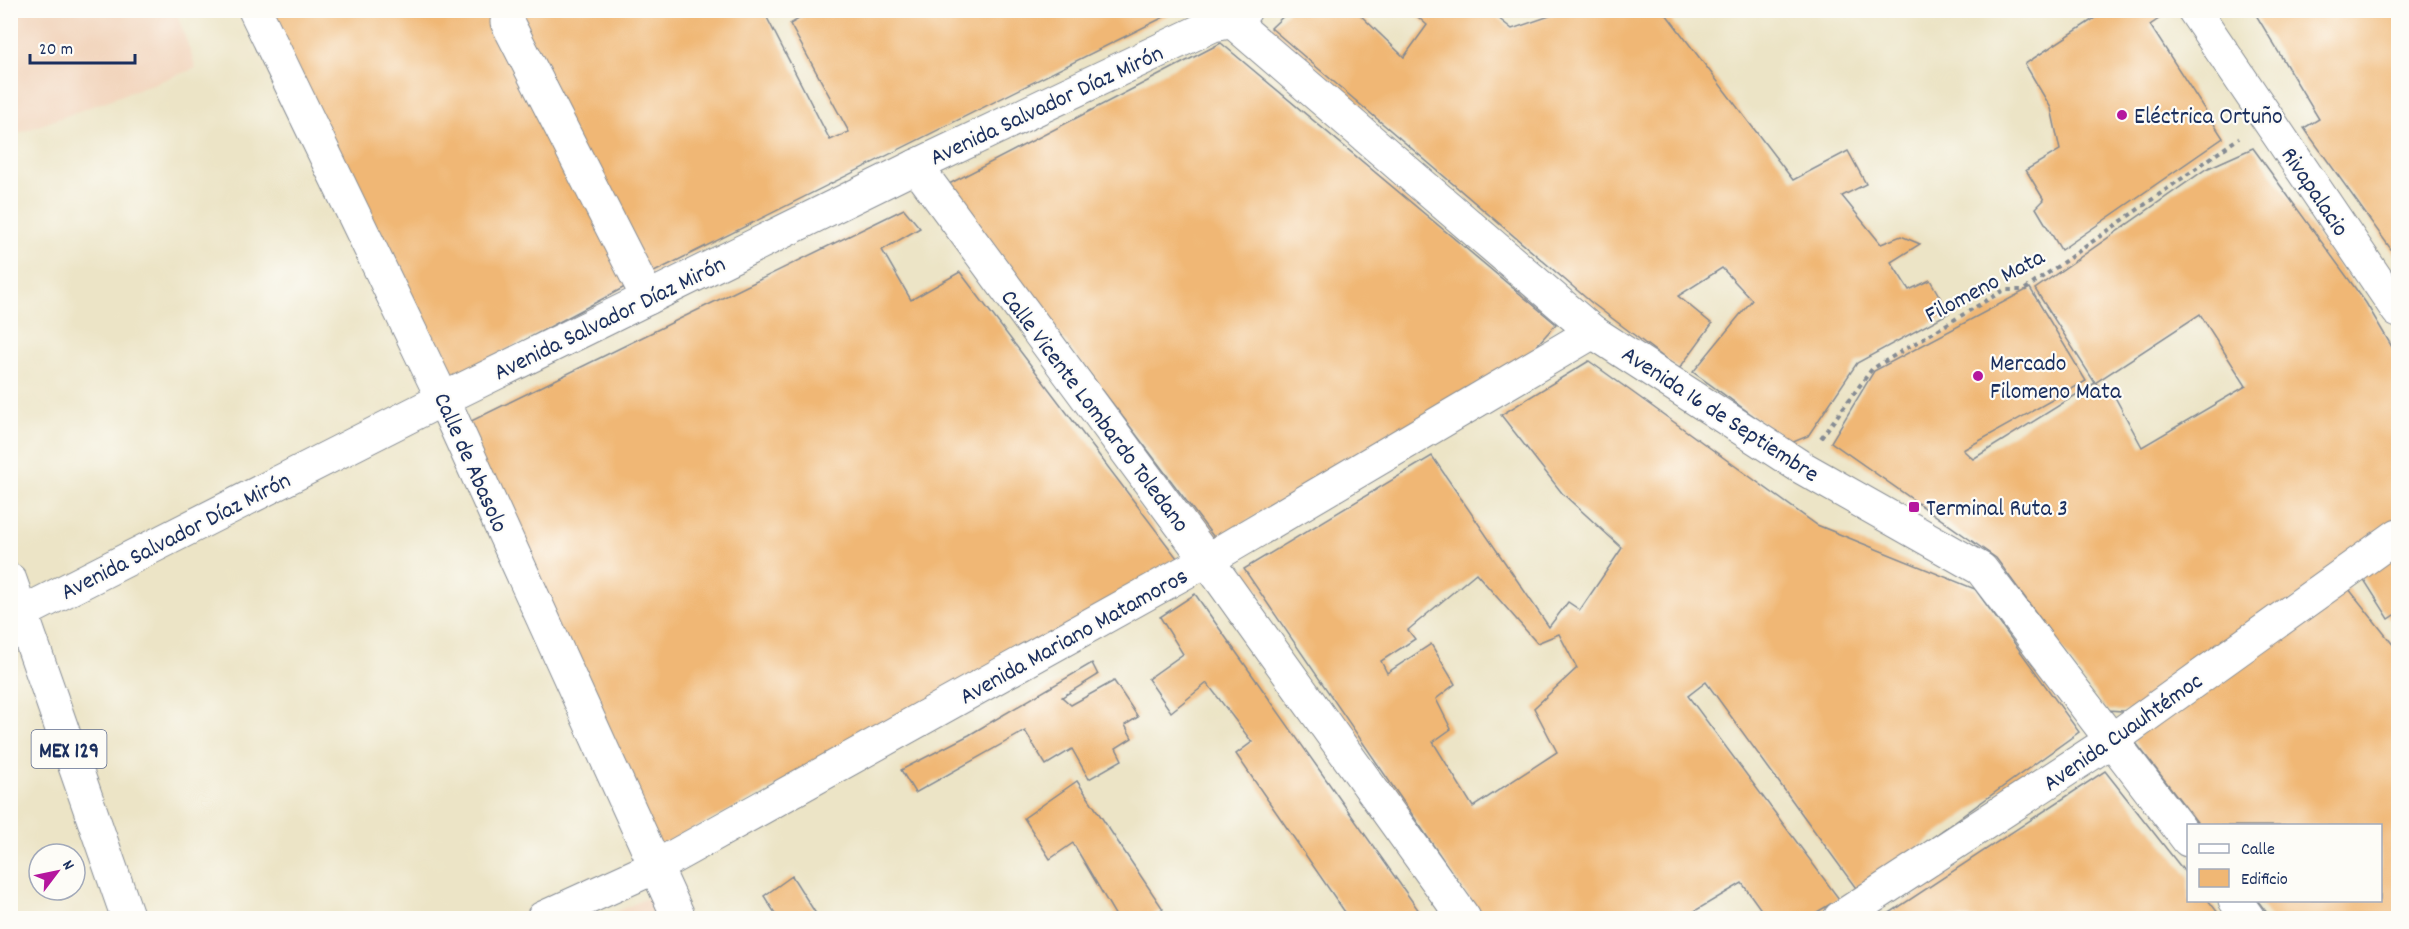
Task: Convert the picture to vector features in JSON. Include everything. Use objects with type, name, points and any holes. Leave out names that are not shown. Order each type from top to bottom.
[{"type":"street","name":"Calle de Abasolo","points":[[255,10],[443,399],[679,918]]},
{"type":"street","name":"Rivapalacio","points":[[2194,11],[2398,311]]},
{"type":"street","name":"Avenida Salvador Díaz Mirón","points":[[16,616],[443,399],[1226,15]]},
{"type":"street","name":"Avenida 16 de Septiembre","points":[[1226,15],[1593,332],[1801,467],[1982,569],[2187,839]]},
{"type":"street","points":[[507,22],[648,298]]},
{"type":"street","name":"Calle Vicente Lombardo Toledano","points":[[916,166],[1208,560],[1464,918]]},
{"type":"street","name":"Avenida Mariano Matamoros","points":[[543,918],[655,867],[1208,560],[1593,332]]},
{"type":"street","name":"Avenida Cuauhtémoc","points":[[1840,918],[2112,740],[2398,536]]},
{"type":"street","name":"MEX 129","points":[[10,580],[16,616],[128,918]]},
{"type":"street","points":[[2236,902],[2248,918]]},
{"type":"path","name":"Filomeno Mata","points":[[1801,467],[1872,369],[2004,290],[2024,290],[2267,118]]},
{"type":"shaded area","points":[[11,10],[176,11],[196,68],[11,136]]},
{"type":"shaded area","points":[[649,897],[659,918],[603,918]]},
{"type":"building","points":[[269,10],[763,10],[830,140],[849,132],[790,24],[814,10],[1178,10],[638,280],[446,382]]},
{"type":"building","points":[[1290,10],[1355,10],[1404,57],[1427,25],[1411,11],[1400,15],[1396,10],[1488,10],[1512,29],[1567,10],[1663,10],[1793,180],[1848,151],[1866,184],[1842,196],[1881,244],[1901,236],[1920,244],[1891,262],[1909,290],[1930,280],[1949,313],[1857,363],[1808,436],[1791,443],[1693,372],[1752,300],[1722,268],[1678,296],[1712,324],[1679,369],[1592,303],[1271,28]]},
{"type":"building","points":[[2107,10],[2172,10],[2150,25],[2223,138],[2061,250],[2036,208],[2044,200],[2026,170],[2060,150],[2051,108],[2025,64]]},
{"type":"building","points":[[2253,10],[2398,10],[2398,259],[2304,128],[2319,119]]},
{"type":"building","points":[[1221,43],[1556,324],[1529,354],[1216,540],[947,185]]},
{"type":"building","points":[[2253,148],[2366,303],[2398,357],[2398,525],[2138,712],[2107,710],[1996,558],[1831,442],[1874,371],[2030,288],[2086,381],[1963,450],[1973,459],[2095,383],[2035,289],[2206,169]],"holes":[[[2200,314],[2246,386],[2142,447],[2116,399],[2095,383]]]},
{"type":"building","points":[[904,209],[920,228],[882,250],[911,300],[960,272],[1177,558],[1003,669],[658,847],[457,428]]},
{"type":"building","points":[[1589,361],[1817,525],[1975,589],[2079,732],[1858,891],[1706,682],[1688,696],[1839,899],[1807,918],[1767,918],[1742,883],[1683,918],[1483,918],[1244,569],[1432,456],[1549,627],[1568,602],[1580,610],[1622,548],[1562,493],[1501,415]],"holes":[[[1476,573],[1537,643],[1559,634],[1577,668],[1534,708],[1557,752],[1473,807],[1433,742],[1451,729],[1436,699],[1455,684],[1431,644],[1387,673],[1381,661],[1415,639],[1408,630]]]},
{"type":"building","points":[[2398,548],[2398,613],[2389,619],[2361,575]]},
{"type":"building","points":[[2345,584],[2398,651],[2398,918],[2271,918],[2259,902],[2382,902],[2382,824],[2198,824],[2133,739]]},
{"type":"building","points":[[1195,594],[1424,918],[1349,918],[1236,754],[1252,742],[1207,683],[1171,712],[1148,679],[1183,654],[1160,617]]},
{"type":"building","points":[[1092,663],[1098,675],[1062,697],[1071,705],[1114,681],[1138,717],[1125,725],[1132,738],[1116,748],[1122,760],[1089,779],[1072,749],[1046,765],[1025,731],[915,793],[901,770],[969,735]]},
{"type":"building","points":[[2105,771],[2187,875],[2187,902],[2210,902],[2222,918],[1882,918]]},
{"type":"building","points":[[1077,781],[1163,909],[1148,918],[1117,918],[1073,843],[1050,859],[1024,818]]},
{"type":"building","points":[[792,876],[818,917],[778,918],[764,896]]},
{"type":"place","name":"Eléctrica Ortuño","points":[[2122,115]]},
{"type":"place","name":"Mercado Filomeno Mata","points":[[1978,376]]},
{"type":"place","name":"Terminal Ruta 3","points":[[1914,507]]}]
